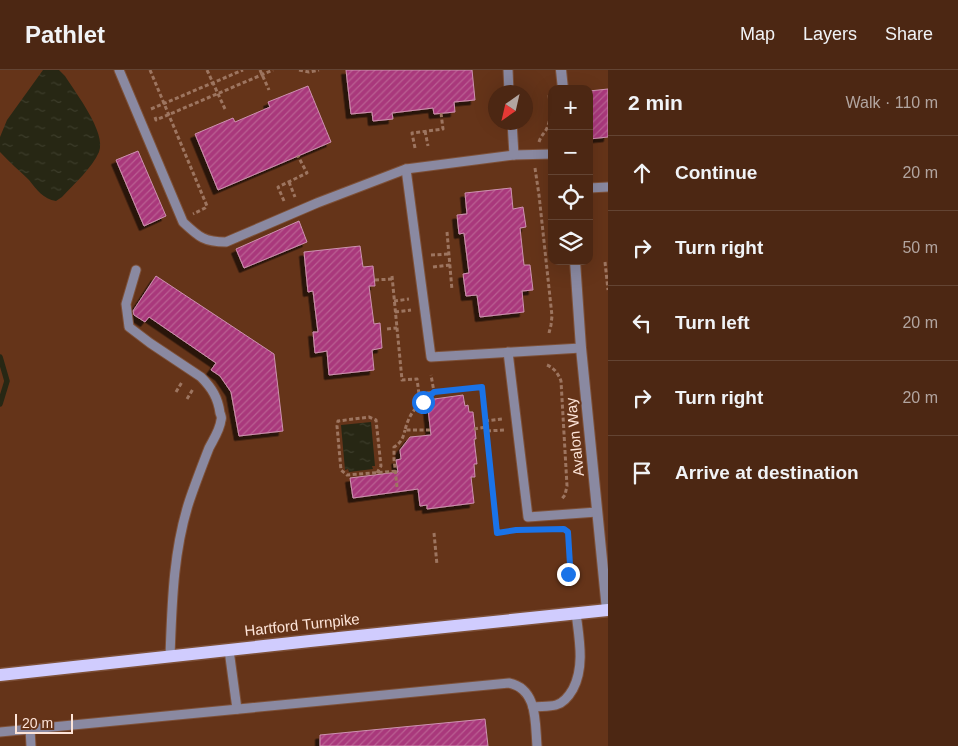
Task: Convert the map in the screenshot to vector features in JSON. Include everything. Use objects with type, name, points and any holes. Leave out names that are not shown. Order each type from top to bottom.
[{"type":"main road","name":"Hartford Turnpike","points":[[0,675],[608,610]]},
{"type":"street","points":[[561,70],[563,85]]},
{"type":"street","name":"Avalon Way","points":[[575,265],[581,348],[608,610]]},
{"type":"lane","points":[[119,70],[183,222],[200,237],[212,242],[226,242],[317,203],[406,169],[514,155],[548,154]]},
{"type":"lane","points":[[508,70],[509,85]]},
{"type":"lane","points":[[512,130],[514,155]]},
{"type":"lane","points":[[406,169],[431,357],[581,348]]},
{"type":"lane","points":[[593,188],[608,187]]},
{"type":"lane","points":[[136,270],[126,304],[129,327],[201,377],[217,398],[222,420],[190,499],[183,523],[173,587],[170,656]]},
{"type":"lane","points":[[508,352],[528,517],[598,512]]},
{"type":"lane","points":[[533,706],[555,706],[562,703],[567,699],[574,687],[579,673],[580,654],[576,613]]},
{"type":"lane","points":[[229,650],[237,709]]},
{"type":"lane","points":[[0,732],[504,683],[514,684],[523,689],[530,697],[533,706],[537,746]]},
{"type":"lane","points":[[30,729],[31,746]]},
{"type":"path","points":[[150,70],[206,206],[192,215]]},
{"type":"path","points":[[207,70],[225,109]]},
{"type":"path","points":[[243,70],[151,108],[156,120],[272,70]]},
{"type":"path","points":[[260,70],[269,90]]},
{"type":"path","points":[[299,70],[309,72],[318,70]]},
{"type":"path","points":[[415,148],[412,133],[443,129],[441,114]]},
{"type":"path","points":[[548,124],[546,131],[541,136],[534,165],[540,195],[552,316],[552,325],[549,333]]},
{"type":"path","points":[[425,132],[428,146]]},
{"type":"path","points":[[284,202],[278,187],[307,174],[298,156]]},
{"type":"path","points":[[288,182],[295,196]]},
{"type":"path","points":[[447,232],[452,290]]},
{"type":"path","points":[[431,256],[449,254]]},
{"type":"path","points":[[605,262],[608,290]]},
{"type":"path","points":[[432,267],[450,265]]},
{"type":"path","points":[[375,280],[392,278],[402,380],[417,379],[419,394],[482,387],[497,533],[524,530]]},
{"type":"path","points":[[394,301],[410,299]]},
{"type":"path","points":[[395,312],[412,310]]},
{"type":"path","points":[[386,330],[397,328]]},
{"type":"path","points":[[541,364],[548,365],[556,370],[561,380],[567,486],[561,501],[555,502]]},
{"type":"path","points":[[431,375],[434,392]]},
{"type":"path","points":[[397,487],[394,447],[402,440],[413,410],[434,392]]},
{"type":"path","points":[[376,473],[381,466],[376,420],[369,417],[338,421],[341,470],[347,475],[396,472]]},
{"type":"path","points":[[486,421],[503,419]]},
{"type":"path","points":[[474,429],[504,430]]},
{"type":"path","points":[[405,430],[430,430]]},
{"type":"path","points":[[558,529],[564,529],[568,532],[570,565],[564,580]]},
{"type":"path","points":[[434,533],[437,565]]},
{"type":"water","points":[[43,70],[59,70],[65,76],[89,113],[100,144],[99,152],[92,164],[62,197],[56,201],[41,194],[0,152],[0,137],[7,120]]},
{"type":"water","points":[[371,422],[375,466],[372,466],[373,469],[349,472],[348,469],[345,470],[341,425]]},
{"type":"building","points":[[346,70],[472,70],[475,100],[454,102],[455,112],[434,114],[433,108],[392,113],[393,119],[373,121],[372,112],[351,114]]},
{"type":"building","points":[[308,86],[331,142],[218,190],[195,134],[233,118],[235,122],[270,107],[268,102]]},
{"type":"building","points":[[608,89],[608,137],[593,139],[593,91]]},
{"type":"building","points":[[138,151],[166,216],[144,226],[116,160]]},
{"type":"building","points":[[511,188],[513,209],[523,207],[526,227],[520,228],[524,265],[530,265],[533,290],[522,291],[524,312],[480,317],[477,295],[466,296],[463,274],[469,273],[464,233],[459,234],[457,215],[467,214],[465,193]]},
{"type":"building","points":[[299,221],[307,242],[244,268],[236,249]]},
{"type":"building","points":[[360,246],[363,267],[373,266],[375,286],[369,286],[374,324],[380,323],[382,348],[372,350],[374,370],[329,375],[327,351],[315,353],[313,332],[318,332],[313,291],[308,292],[304,252]]},
{"type":"building","points":[[156,276],[274,354],[283,431],[239,436],[231,392],[220,376],[211,370],[216,363],[149,317],[145,322],[134,315],[133,311]]},
{"type":"building","points":[[463,395],[465,406],[468,405],[469,412],[473,412],[476,439],[474,439],[477,464],[474,464],[475,477],[471,477],[474,503],[427,509],[427,505],[420,506],[418,489],[353,498],[350,478],[398,472],[396,460],[401,459],[400,450],[410,437],[431,435],[427,400]]},
{"type":"building","points":[[485,719],[488,746],[320,746],[320,735]]},
{"type":"waterway","points":[[0,357],[7,381],[0,404]]},
{"type":"route","points":[[423,402],[434,392],[482,387],[497,533],[531,529],[564,529],[568,532],[570,565],[568,574]]}]
